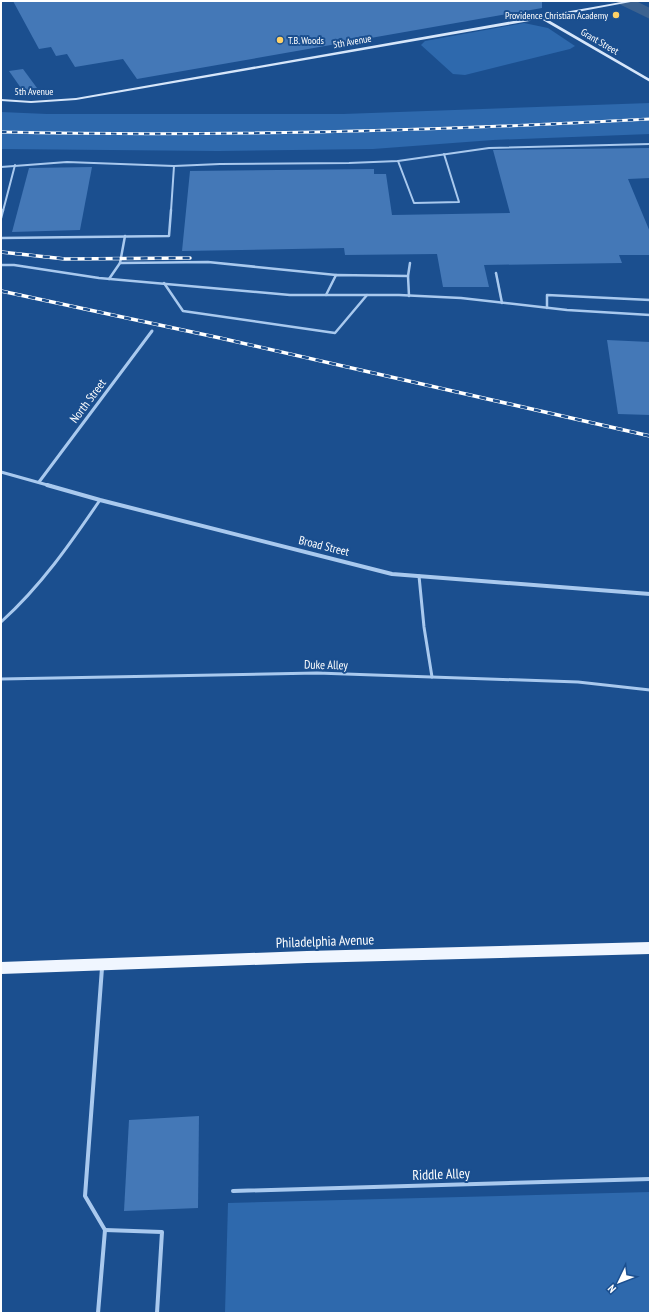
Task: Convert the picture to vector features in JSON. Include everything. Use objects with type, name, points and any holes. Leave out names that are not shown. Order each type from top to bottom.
[{"type":"main road","name":"Philadelphia Avenue","points":[[1,968],[307,957],[650,948]]},
{"type":"street","name":"5th Avenue","points":[[1,100],[30,102],[76,99],[633,1]]},
{"type":"street","name":"Grant Street","points":[[541,17],[650,81]]},
{"type":"street","name":"North Street","points":[[40,482],[152,331]]},
{"type":"street","name":"Broad Street","points":[[1,472],[100,500],[392,574],[650,594]]},
{"type":"lane","points":[[1,167],[68,162],[174,166],[398,161],[489,148],[650,144]]},
{"type":"lane","points":[[398,161],[414,203],[459,202],[444,154]]},
{"type":"lane","points":[[1,218],[15,165]]},
{"type":"lane","points":[[1,238],[169,236],[174,166]]},
{"type":"lane","points":[[109,279],[120,263],[125,236]]},
{"type":"lane","points":[[120,263],[208,262],[336,275],[408,276]]},
{"type":"lane","points":[[409,296],[408,276],[410,263]]},
{"type":"lane","points":[[1,265],[14,265],[109,279],[290,295],[367,295],[461,298],[546,308],[650,315]]},
{"type":"lane","points":[[496,273],[502,303]]},
{"type":"lane","points":[[326,295],[336,275]]},
{"type":"lane","points":[[164,283],[182,311],[335,333],[367,295]]},
{"type":"lane","points":[[546,308],[547,295],[650,300]]},
{"type":"lane","points":[[1,622],[21,606],[48,575],[100,500]]},
{"type":"lane","points":[[419,576],[424,627],[432,677]]},
{"type":"lane","name":"Duke Alley","points":[[1,679],[317,673],[578,682],[650,690]]},
{"type":"lane","points":[[98,1313],[105,1230],[85,1196],[102,964]]},
{"type":"lane","name":"Riddle Alley","points":[[233,1192],[650,1179]]},
{"type":"lane","points":[[105,1230],[162,1232],[157,1313]]},
{"type":"shaded area","points":[[524,23],[548,28],[575,46],[570,49],[465,75],[453,74],[421,45],[425,41]]},
{"type":"shaded area","points":[[650,103],[650,134],[493,140],[373,149],[218,151],[1,149],[1,112],[47,114],[343,114]]},
{"type":"shaded area","points":[[650,1192],[650,1313],[225,1313],[228,1203]]},
{"type":"building","name":"T.B. Woods","points":[[13,1],[542,1],[542,8],[137,79],[123,59],[75,67],[67,54],[56,56],[51,47],[39,49]]},
{"type":"building","points":[[23,69],[37,88],[23,91],[9,71]]},
{"type":"building","points":[[650,148],[650,178],[628,179],[650,232],[650,255],[619,255],[622,263],[484,265],[489,287],[443,287],[437,254],[345,255],[344,248],[182,251],[190,171],[374,169],[374,174],[386,174],[392,215],[510,213],[493,150]]},
{"type":"building","points":[[92,167],[80,230],[12,232],[29,168]]},
{"type":"building","points":[[607,340],[650,342],[650,415],[618,414]]},
{"type":"building","points":[[199,1116],[198,1208],[124,1211],[129,1120]]},
{"type":"waterway","points":[[624,1],[650,14]]},
{"type":"railway","points":[[1,132],[164,134],[326,132],[488,127],[650,119]]},
{"type":"railway","points":[[1,252],[65,259],[190,258]]},
{"type":"railway","points":[[1,291],[220,338],[650,436]]},
{"type":"place","name":"Providence Christian Academy","points":[[616,15]]},
{"type":"place","name":"T.B. Woods","points":[[280,40]]}]
